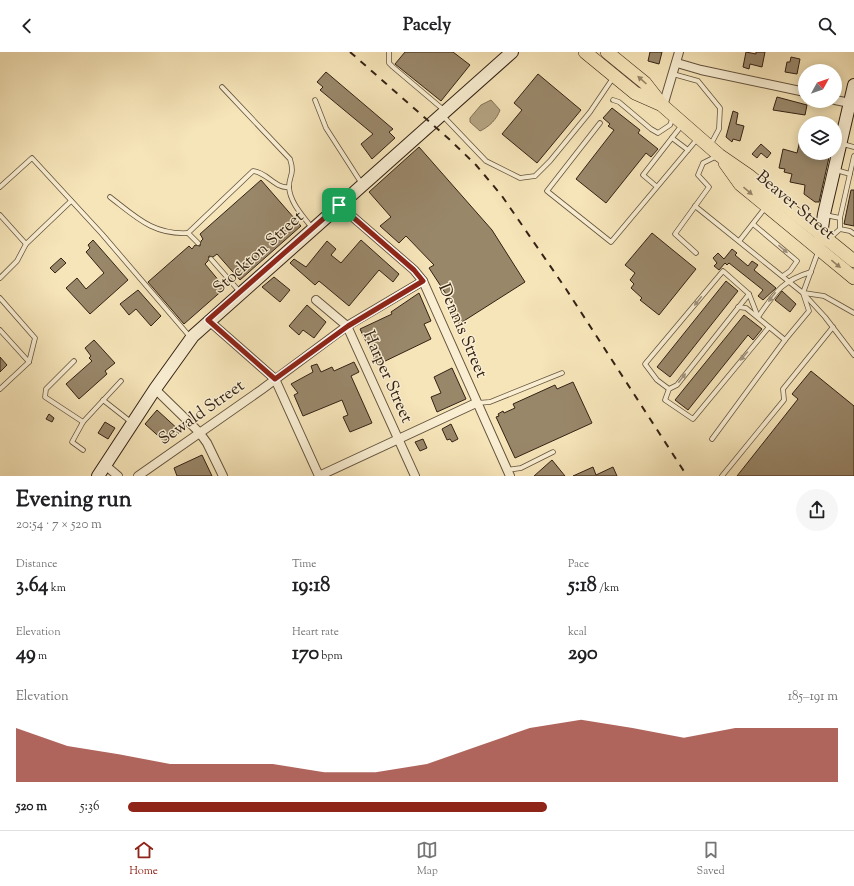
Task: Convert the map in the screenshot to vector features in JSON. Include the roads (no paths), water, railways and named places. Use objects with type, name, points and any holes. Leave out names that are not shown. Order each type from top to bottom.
[{"type":"main road","name":"Stockton Street","points":[[98,476],[155,389],[191,338],[208,320],[512,52]]},
{"type":"main road","name":"Beaver Street","points":[[585,52],[635,93],[663,106]]},
{"type":"main road","name":"Beaver Street","points":[[607,52],[645,83],[663,106],[719,155],[748,175],[854,261]]},
{"type":"main road","points":[[842,136],[853,93]]},
{"type":"main road","name":"Beaver Street","points":[[719,155],[740,184],[766,207],[854,278]]},
{"type":"main road","points":[[819,250],[825,237],[824,214],[836,160]]},
{"type":"street","points":[[663,106],[677,63],[679,52]]},
{"type":"street","points":[[677,63],[701,70],[798,91]]},
{"type":"street","points":[[842,97],[853,93]]},
{"type":"street","name":"Dennis Street","points":[[339,205],[414,270],[423,281],[508,473]]},
{"type":"street","name":"Sewald Street","points":[[138,476],[348,326],[423,281]]},
{"type":"street","name":"Harper Street","points":[[316,300],[348,326],[415,476]]},
{"type":"street","points":[[208,320],[275,379],[319,476],[476,403]]},
{"type":"street","points":[[155,389],[199,432],[207,443],[223,476]]},
{"type":"street","points":[[105,465],[118,476]]},
{"type":"lane","points":[[389,52],[389,63],[443,113],[486,161],[520,178],[535,176],[550,161],[590,112],[604,88],[614,76]]},
{"type":"lane","points":[[698,82],[701,70]]},
{"type":"lane","points":[[673,74],[698,82],[720,108],[719,129],[709,146]]},
{"type":"lane","points":[[222,87],[290,159],[293,170],[289,186],[296,206],[312,228]]},
{"type":"lane","points":[[315,100],[326,128],[362,184]]},
{"type":"lane","points":[[613,100],[619,102],[651,129],[658,133],[679,119]]},
{"type":"lane","points":[[656,186],[643,175],[672,138],[679,119]]},
{"type":"lane","points":[[600,123],[547,191],[611,242],[699,136]]},
{"type":"lane","points":[[672,138],[688,150]]},
{"type":"lane","points":[[842,144],[854,147]]},
{"type":"lane","points":[[696,253],[675,234],[708,187],[698,175],[703,163],[719,155]]},
{"type":"lane","points":[[840,229],[840,218],[854,156]]},
{"type":"lane","points":[[0,187],[32,158],[191,338]]},
{"type":"lane","points":[[834,170],[850,174]]},
{"type":"lane","points":[[110,197],[135,218],[155,228],[172,234],[188,233],[253,171],[258,171],[280,185],[289,186]]},
{"type":"lane","points":[[0,278],[17,261],[26,244],[71,201]]},
{"type":"lane","points":[[695,206],[740,240],[803,293],[854,355]]},
{"type":"lane","points":[[740,240],[766,207]]},
{"type":"lane","points":[[824,214],[840,218]]},
{"type":"lane","points":[[0,215],[26,244]]},
{"type":"lane","points":[[753,224],[797,262],[790,271],[783,276]]},
{"type":"lane","points":[[825,237],[840,229],[850,231],[854,234]]},
{"type":"lane","points":[[188,233],[198,244]]},
{"type":"lane","points":[[712,439],[785,340],[809,311],[803,293],[819,250]]},
{"type":"lane","points":[[211,259],[240,292]]},
{"type":"lane","points":[[669,389],[657,380],[645,364],[718,275],[723,271],[749,294],[758,317]]},
{"type":"lane","points":[[758,317],[778,289],[788,280],[811,272]]},
{"type":"lane","points":[[803,293],[824,296],[854,313]]},
{"type":"lane","points":[[749,294],[677,384],[669,389],[665,400],[693,419],[769,327]]},
{"type":"lane","points":[[0,298],[35,338],[29,362],[0,389]]},
{"type":"lane","points":[[738,307],[746,308],[785,340]]},
{"type":"lane","points":[[722,476],[784,400],[783,389],[833,328]]},
{"type":"lane","points":[[0,330],[29,362]]},
{"type":"lane","points":[[74,361],[46,389],[45,397],[82,422]]},
{"type":"lane","points":[[476,403],[490,402],[562,373]]},
{"type":"lane","points":[[82,450],[72,442],[82,422],[121,381]]},
{"type":"lane","points":[[103,400],[132,423]]},
{"type":"lane","points":[[508,473],[553,452]]},
{"type":"railway","points":[[350,52],[449,139],[476,165],[502,196],[566,289],[687,476]]}]
